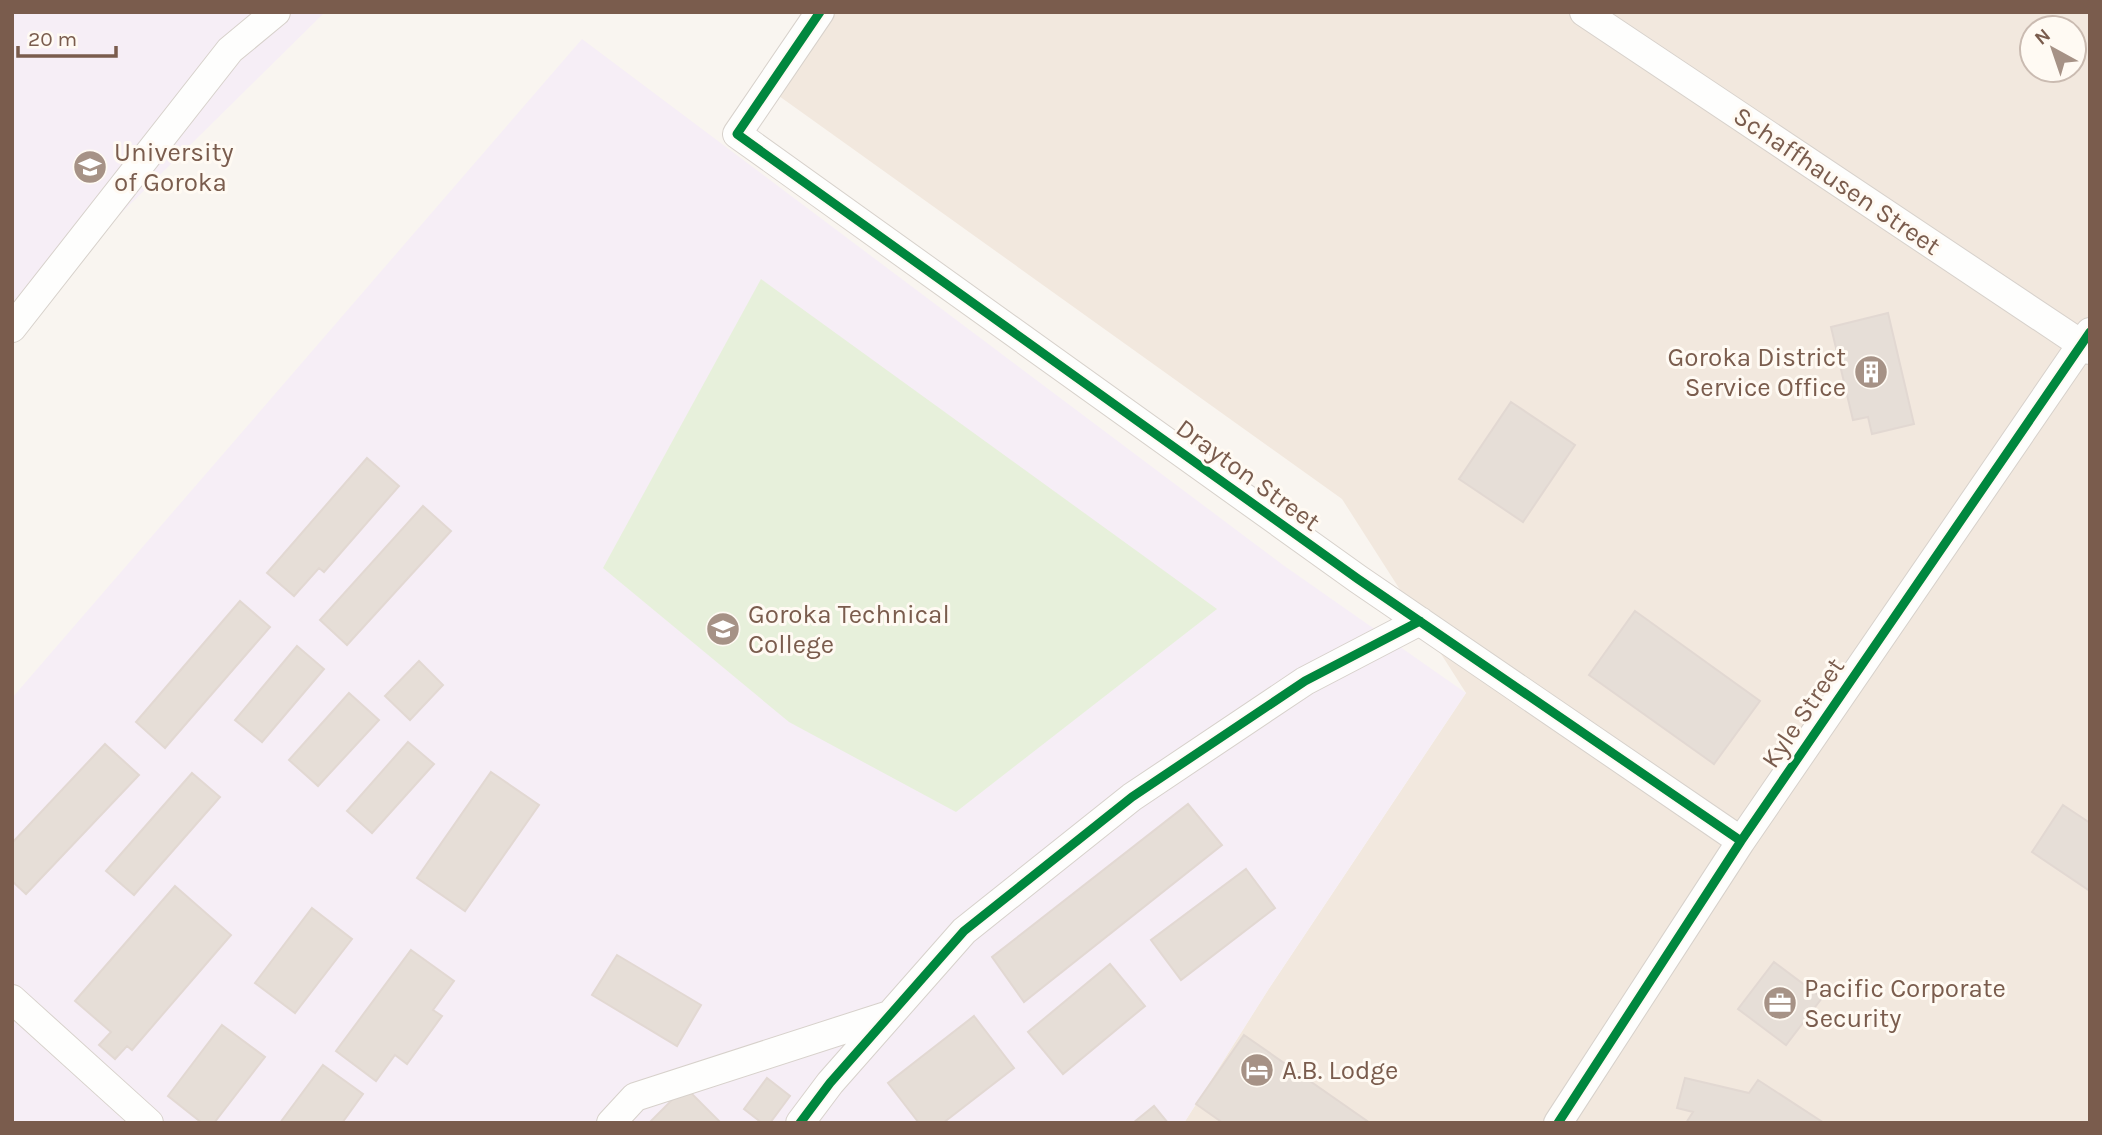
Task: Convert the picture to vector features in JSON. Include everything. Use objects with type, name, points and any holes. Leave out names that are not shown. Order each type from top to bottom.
[{"type":"street","points":[[12,328],[230,50],[276,12]]},
{"type":"street","name":"Drayton Street","points":[[820,12],[737,134],[1420,621],[1741,841]]},
{"type":"street","name":"Schaffhausen Street","points":[[1584,12],[2087,342]]},
{"type":"street","name":"Kyle Street","points":[[1558,1123],[1741,841],[2087,342]]},
{"type":"street","points":[[800,1123],[830,1083],[964,931],[1132,797],[1305,681],[1420,621]]},
{"type":"street","points":[[12,999],[149,1123]]},
{"type":"street","points":[[611,1123],[635,1097],[890,1014]]},
{"type":"shaded area","name":"University of Goroka","points":[[12,12],[325,12],[12,321]]},
{"type":"shaded area","points":[[835,12],[2090,12],[2090,1123],[1184,1123],[1268,990],[1466,693],[1342,499],[779,96]]},
{"type":"shaded area","name":"Goroka Technical College","points":[[582,39],[1283,565],[1466,693],[1268,990],[1184,1123],[12,1123],[12,698]]},
{"type":"green space","points":[[761,279],[1217,609],[956,812],[789,722],[603,568]]},
{"type":"building","name":"Goroka District Service Office","points":[[1888,313],[1914,424],[1872,434],[1868,417],[1853,420],[1831,327]]},
{"type":"building","points":[[1511,402],[1575,445],[1523,522],[1459,479]]},
{"type":"building","points":[[367,458],[399,486],[324,572],[319,568],[294,596],[267,573]]},
{"type":"building","points":[[423,506],[451,531],[347,645],[320,620]]},
{"type":"building","points":[[240,601],[270,627],[165,748],[136,722]]},
{"type":"building","points":[[1635,611],[1760,701],[1714,764],[1589,675]]},
{"type":"building","points":[[297,646],[324,669],[262,742],[235,720]]},
{"type":"building","points":[[419,661],[443,685],[410,720],[385,696]]},
{"type":"building","points":[[349,693],[379,720],[318,786],[289,760]]},
{"type":"building","points":[[408,742],[434,764],[372,833],[347,811]]},
{"type":"building","points":[[105,744],[139,775],[26,894],[12,881],[12,843]]},
{"type":"building","points":[[491,772],[539,805],[465,911],[417,878]]},
{"type":"building","points":[[192,773],[220,797],[134,895],[106,871]]},
{"type":"building","points":[[1188,804],[1222,845],[1024,1002],[992,957]]},
{"type":"building","points":[[2063,805],[2090,823],[2090,891],[2032,852]]},
{"type":"building","points":[[1246,869],[1275,908],[1181,980],[1151,940]]},
{"type":"building","points":[[175,886],[231,935],[132,1050],[127,1046],[115,1059],[99,1045],[111,1032],[75,1001]]},
{"type":"building","points":[[312,908],[352,939],[295,1013],[255,983]]},
{"type":"building","points":[[411,950],[454,981],[433,1010],[442,1016],[407,1064],[395,1055],[376,1081],[336,1051]]},
{"type":"building","points":[[617,955],[701,1005],[677,1046],[592,995]]},
{"type":"building","name":"Pacific Corporate Security","points":[[1774,962],[1822,998],[1786,1045],[1738,1009]]},
{"type":"building","points":[[1110,964],[1145,1006],[1063,1074],[1028,1032]]},
{"type":"building","points":[[974,1016],[1014,1068],[943,1123],[919,1123],[888,1083]]},
{"type":"building","points":[[222,1025],[265,1057],[214,1123],[202,1123],[168,1096]]},
{"type":"building","name":"A.B. Lodge","points":[[1244,1035],[1370,1123],[1223,1123],[1196,1104]]},
{"type":"building","points":[[323,1065],[363,1094],[342,1123],[280,1123]]},
{"type":"building","points":[[767,1078],[790,1096],[770,1123],[762,1123],[744,1109]]},
{"type":"building","points":[[1685,1078],[1749,1093],[1758,1080],[1824,1123],[1686,1123],[1693,1112],[1677,1108]]},
{"type":"building","points":[[685,1087],[721,1123],[649,1123]]},
{"type":"building","points":[[1154,1106],[1168,1123],[1133,1123]]},
{"type":"cycle path","points":[[820,12],[737,134],[1358,579],[1741,841]]},
{"type":"cycle path","points":[[1558,1123],[1741,841],[2090,332]]},
{"type":"cycle path","points":[[800,1123],[830,1083],[964,931],[1132,797],[1305,681],[1420,621]]},
{"type":"place","name":"University of Goroka","points":[[90,167]]},
{"type":"place","name":"Goroka District Service Office","points":[[1871,372]]},
{"type":"place","name":"Goroka Technical College","points":[[723,629]]},
{"type":"place","name":"Pacific Corporate Security","points":[[1780,1003]]},
{"type":"place","name":"A.B. Lodge","points":[[1257,1070]]}]
